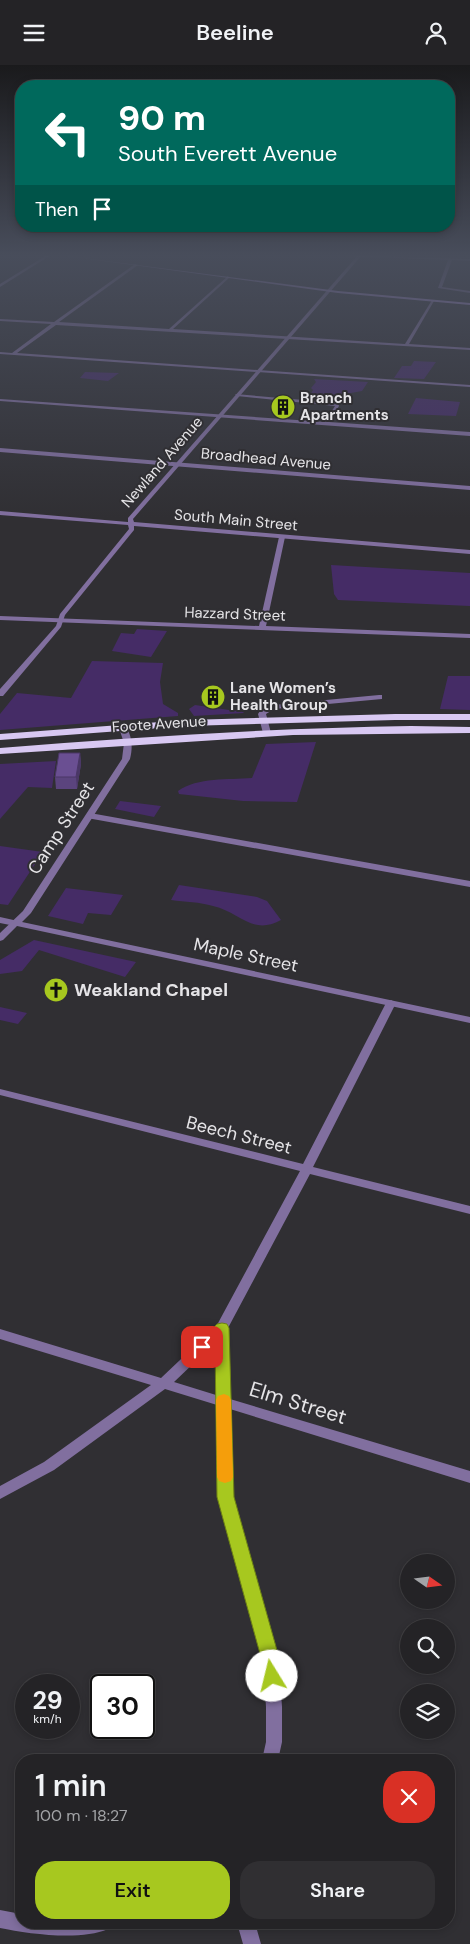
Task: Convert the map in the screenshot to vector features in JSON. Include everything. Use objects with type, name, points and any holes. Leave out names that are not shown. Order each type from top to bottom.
[{"type":"highway","name":"Foote Avenue","points":[[0,737],[263,720],[470,717]]},
{"type":"highway","name":"Foote Avenue","points":[[0,751],[267,733],[470,730]]},
{"type":"street","points":[[13,354],[29,343]]},
{"type":"street","name":"Newland Avenue","points":[[0,694],[59,626],[62,615],[132,529],[130,519],[282,343]]},
{"type":"street","points":[[372,343],[470,349]]},
{"type":"street","points":[[0,353],[470,386]]},
{"type":"street","points":[[237,395],[336,404],[337,406],[326,424]]},
{"type":"street","points":[[0,400],[470,434]]},
{"type":"street","name":"Broadhead Avenue","points":[[0,450],[470,488]]},
{"type":"street","name":"South Main Street","points":[[0,513],[470,552]]},
{"type":"street","points":[[262,628],[282,537]]},
{"type":"street","name":"Hazzard Street","points":[[0,618],[470,636]]},
{"type":"street","points":[[267,733],[262,714],[273,707],[379,697]]},
{"type":"street","points":[[123,728],[128,741]]},
{"type":"street","name":"Camp Street","points":[[0,938],[26,913],[90,816],[126,759],[129,751],[128,741]]},
{"type":"street","points":[[90,816],[470,884]]},
{"type":"street","name":"Maple Street","points":[[0,920],[470,1020]]},
{"type":"street","points":[[0,1493],[49,1466],[119,1417],[164,1383],[222,1328],[391,1003]]},
{"type":"street","name":"Beech Street","points":[[0,1092],[470,1210]]},
{"type":"street","points":[[222,1328],[226,1497],[271,1661],[274,1707],[274,1743],[271,1754]]},
{"type":"street","name":"Elm Street","points":[[0,1334],[470,1477]]},
{"type":"street","points":[[0,1919],[15,1922]]},
{"type":"street","points":[[248,1929],[252,1944]]},
{"type":"shaded area","points":[[414,361],[436,362],[424,379],[394,378],[402,366],[411,366]]},
{"type":"shaded area","points":[[85,372],[119,373],[108,381],[80,378]]},
{"type":"shaded area","points":[[314,379],[368,382],[362,391],[340,395],[337,399],[309,397],[313,390],[311,388],[316,382]]},
{"type":"shaded area","points":[[416,398],[460,402],[456,416],[408,414]]},
{"type":"shaded area","points":[[331,565],[470,573],[470,606],[338,600],[334,594]]},
{"type":"shaded area","points":[[137,629],[167,631],[151,657],[112,651],[121,633],[134,634]]},
{"type":"shaded area","points":[[92,661],[163,663],[160,682],[163,704],[178,713],[178,716],[0,730],[0,714],[17,693],[71,698]]},
{"type":"shaded area","points":[[448,676],[470,676],[470,710],[440,709]]},
{"type":"shaded area","points":[[195,705],[244,713],[194,716],[189,709]]},
{"type":"shaded area","points":[[316,742],[297,802],[243,801],[179,794],[178,791],[204,781],[252,778],[266,744]]},
{"type":"shaded area","points":[[56,761],[52,788],[28,787],[0,819],[0,764]]},
{"type":"shaded area","points":[[120,801],[161,806],[154,817],[115,809]]},
{"type":"shaded area","points":[[0,846],[43,852],[8,905],[0,904]]},
{"type":"shaded area","points":[[179,885],[257,897],[267,901],[281,920],[271,924],[254,924],[213,906],[171,900]]},
{"type":"shaded area","points":[[66,888],[123,895],[111,915],[88,913],[83,924],[48,916]]},
{"type":"shaded area","points":[[34,940],[136,962],[125,977],[39,950],[22,971],[0,974],[0,960]]},
{"type":"shaded area","points":[[0,1007],[27,1013],[18,1024],[0,1020]]},
{"type":"building","points":[[59,753],[80,753],[76,777],[55,777]]},
{"type":"slow traffic","points":[[224,1400],[225,1477]]},
{"type":"place","name":"Branch Apartments","points":[[283,407]]},
{"type":"place","name":"Lane Women’s Health Group","points":[[213,697]]},
{"type":"place","name":"Weakland Chapel","points":[[56,990]]},
{"type":"route","points":[[202,1347],[222,1328],[226,1497],[271,1661],[272,1676]]}]
